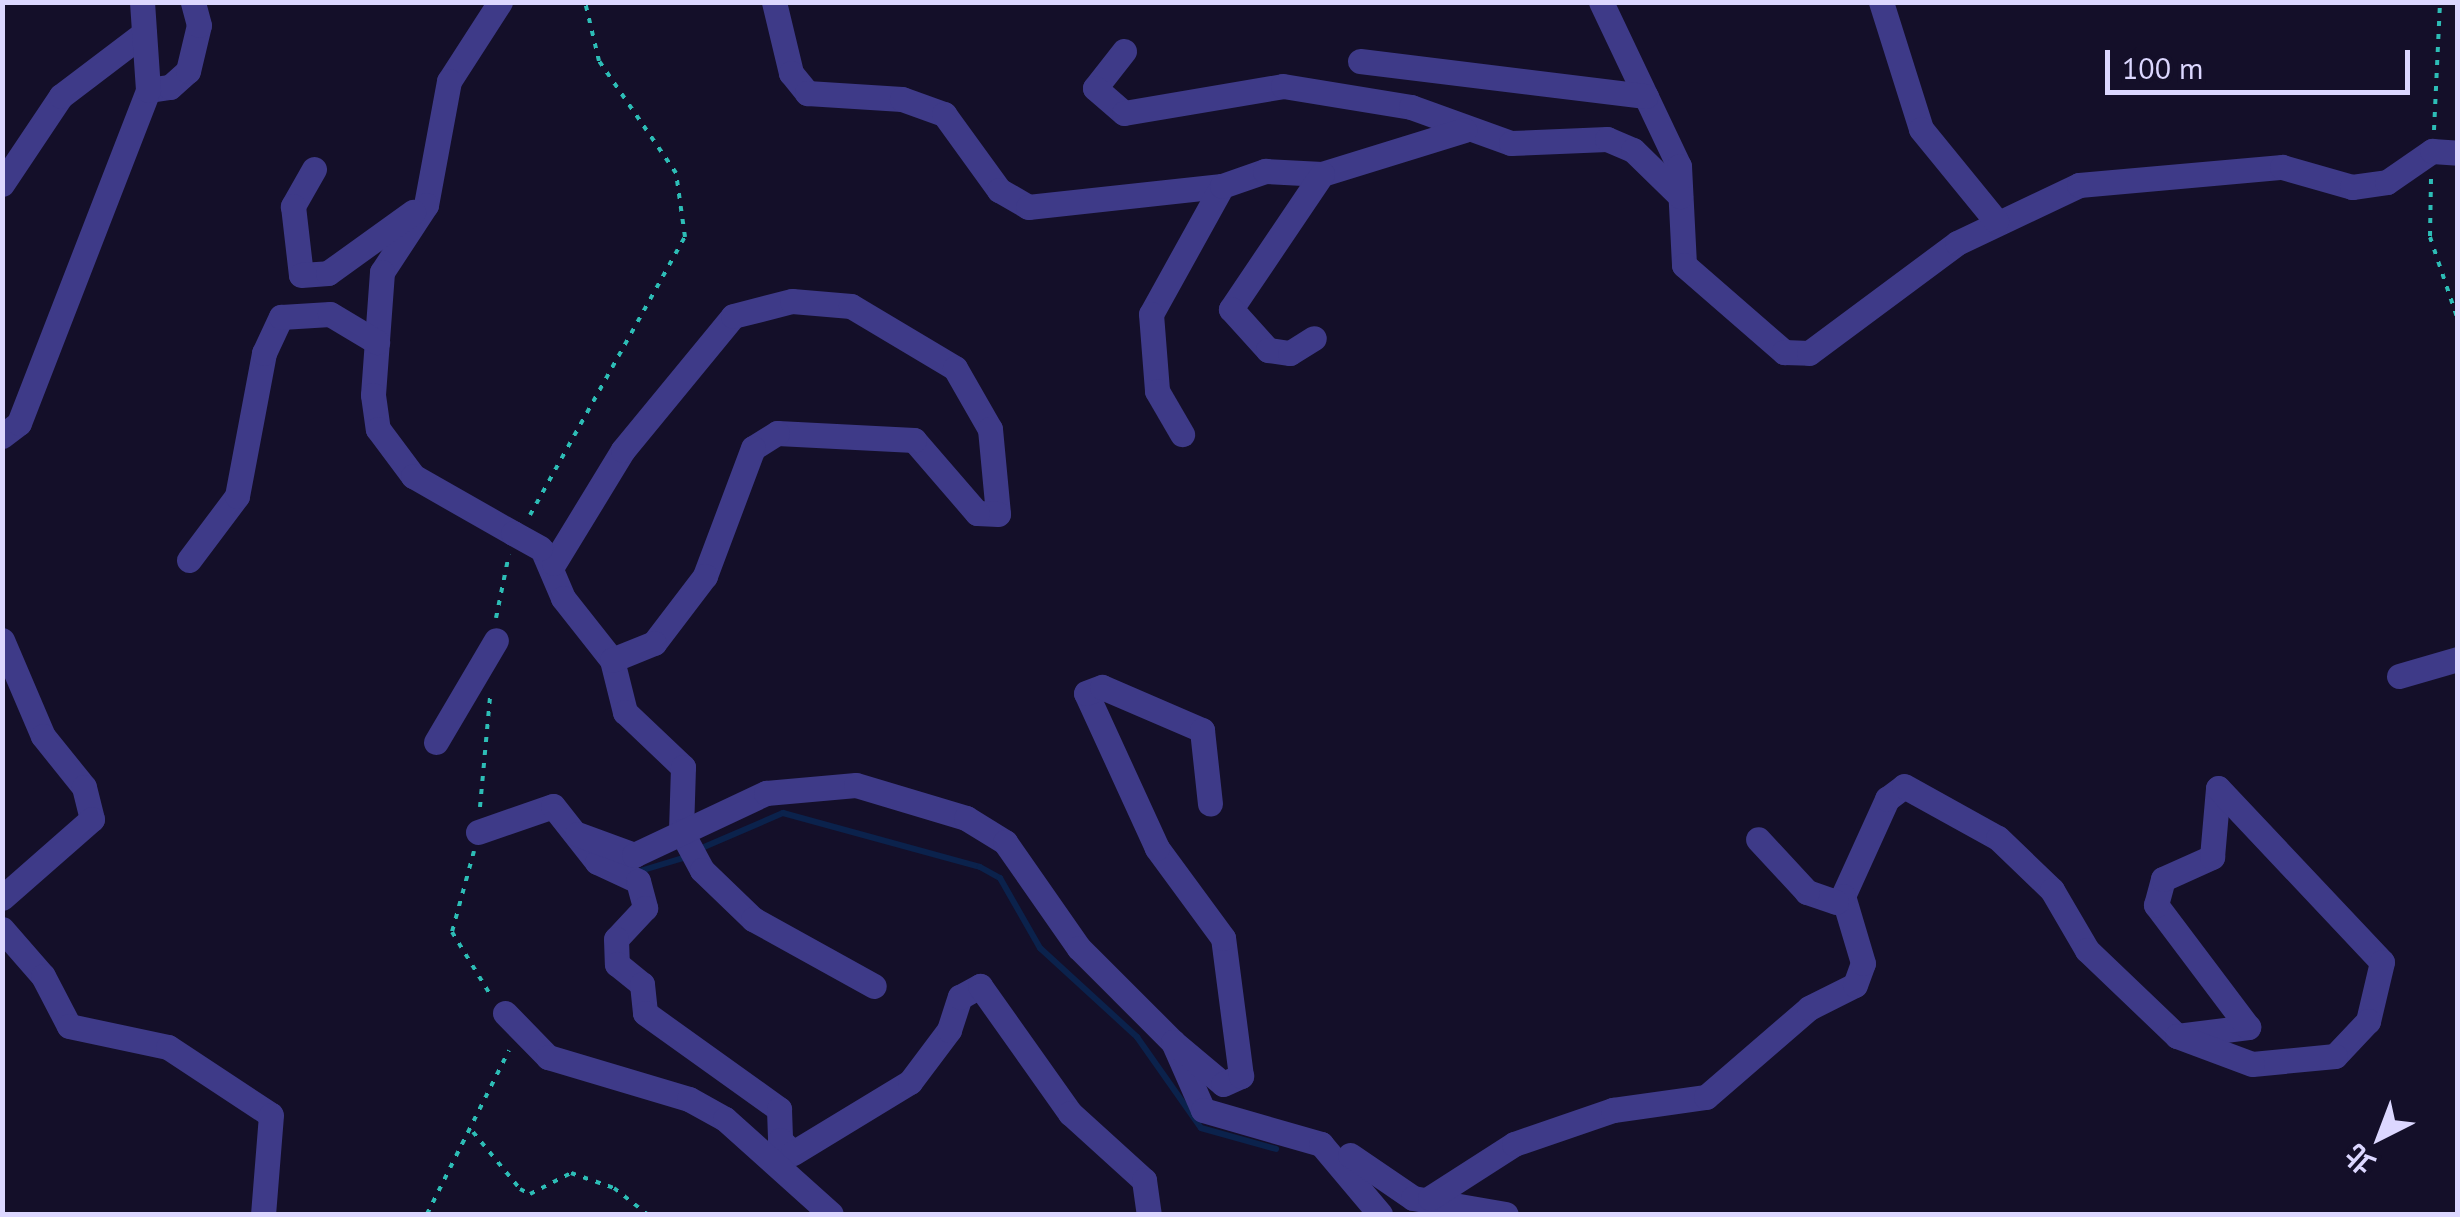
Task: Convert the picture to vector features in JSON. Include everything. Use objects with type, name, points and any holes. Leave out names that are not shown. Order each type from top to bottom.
[{"type":"lane","points":[[2,436],[18,423],[148,90],[142,2]]},
{"type":"lane","points":[[148,90],[170,88],[188,70],[198,25],[193,2]]},
{"type":"lane","points":[[500,2],[448,81],[426,205],[382,272],[372,395],[393,453],[413,476],[547,555],[563,598],[612,660],[625,712],[683,767],[684,838],[702,870],[752,920],[874,986]]},
{"type":"lane","points":[[774,2],[791,73],[807,93],[902,99],[944,114],[999,190],[1028,207],[1222,186],[1265,172],[1322,174],[1464,130]]},
{"type":"lane","points":[[1600,2],[1679,166],[1684,266],[1784,352],[1809,353],[1996,222],[2079,186],[2282,167],[2375,185],[2445,152]]},
{"type":"lane","points":[[1881,2],[1920,128],[1996,222]]},
{"type":"lane","points":[[2,184],[60,96],[144,33]]},
{"type":"lane","points":[[1124,51],[1095,88],[1124,114],[1283,86],[1411,106],[1464,130],[1511,144],[1607,138],[1633,150],[1680,196]]},
{"type":"lane","points":[[1360,61],[1646,96]]},
{"type":"lane","points":[[314,170],[293,206],[295,264],[309,278],[426,205]]},
{"type":"lane","points":[[1314,338],[1290,353],[1268,350],[1232,308],[1322,174]]},
{"type":"lane","points":[[1182,434],[1157,391],[1151,314],[1222,186]]},
{"type":"lane","points":[[547,555],[623,450],[733,316],[792,301],[851,306],[955,368],[990,429],[998,514],[977,513],[914,440],[777,433],[753,448],[705,576],[654,644],[612,660]]},
{"type":"lane","points":[[189,560],[236,496],[264,353],[281,317],[330,314],[377,342]]},
{"type":"lane","points":[[2,640],[42,736],[84,788],[92,818],[2,898]]},
{"type":"lane","points":[[436,742],[496,640]]},
{"type":"lane","points":[[2399,676],[2458,660]]},
{"type":"lane","points":[[574,830],[634,855],[661,850],[766,793],[856,785],[966,818],[1005,842],[1079,948],[1172,1042],[1223,1084],[1241,1076],[1223,938],[1158,848],[1086,693],[1102,688],[1202,730],[1210,804]]},
{"type":"lane","points":[[1430,1198],[1514,1144],[1613,1110],[1706,1097],[1810,1008],[1855,985],[1863,964],[1843,896],[1888,798],[1904,786],[1998,838],[2052,890],[2087,950],[2177,1036],[2252,1064],[2335,1056],[2368,1020],[2382,962],[2218,788],[2212,857],[2163,879],[2156,905],[2248,1028],[2177,1036]]},
{"type":"lane","points":[[478,832],[540,805],[564,813],[597,862],[644,889],[645,908],[616,939],[617,964],[642,984],[652,1024],[779,1109],[780,1140],[792,1153],[910,1082],[950,1030],[960,997],[980,986],[1070,1114],[1117,1146],[1144,1180],[1149,1214]]},
{"type":"lane","points":[[1758,839],[1815,897],[1843,896]]},
{"type":"lane","points":[[2,929],[43,976],[69,1026],[168,1047],[271,1115],[262,1214]]},
{"type":"lane","points":[[505,1013],[548,1057],[689,1099],[725,1119],[830,1214]]},
{"type":"lane","points":[[1172,1042],[1203,1110],[1321,1144],[1380,1214]]},
{"type":"lane","points":[[1321,1144],[1332,1138],[1378,1182],[1506,1214]]},
{"type":"path","points":[[2440,2],[2445,152],[2430,236],[2458,320]]},
{"type":"path","points":[[471,1130],[520,1190],[530,1194],[571,1172],[614,1188],[647,1214]]},
{"type":"waterway","points":[[697,850],[783,813],[980,867],[1000,878],[1040,948],[1137,1037],[1201,1128],[1276,1149]]},
{"type":"waterway","points":[[640,871],[686,857]]}]
